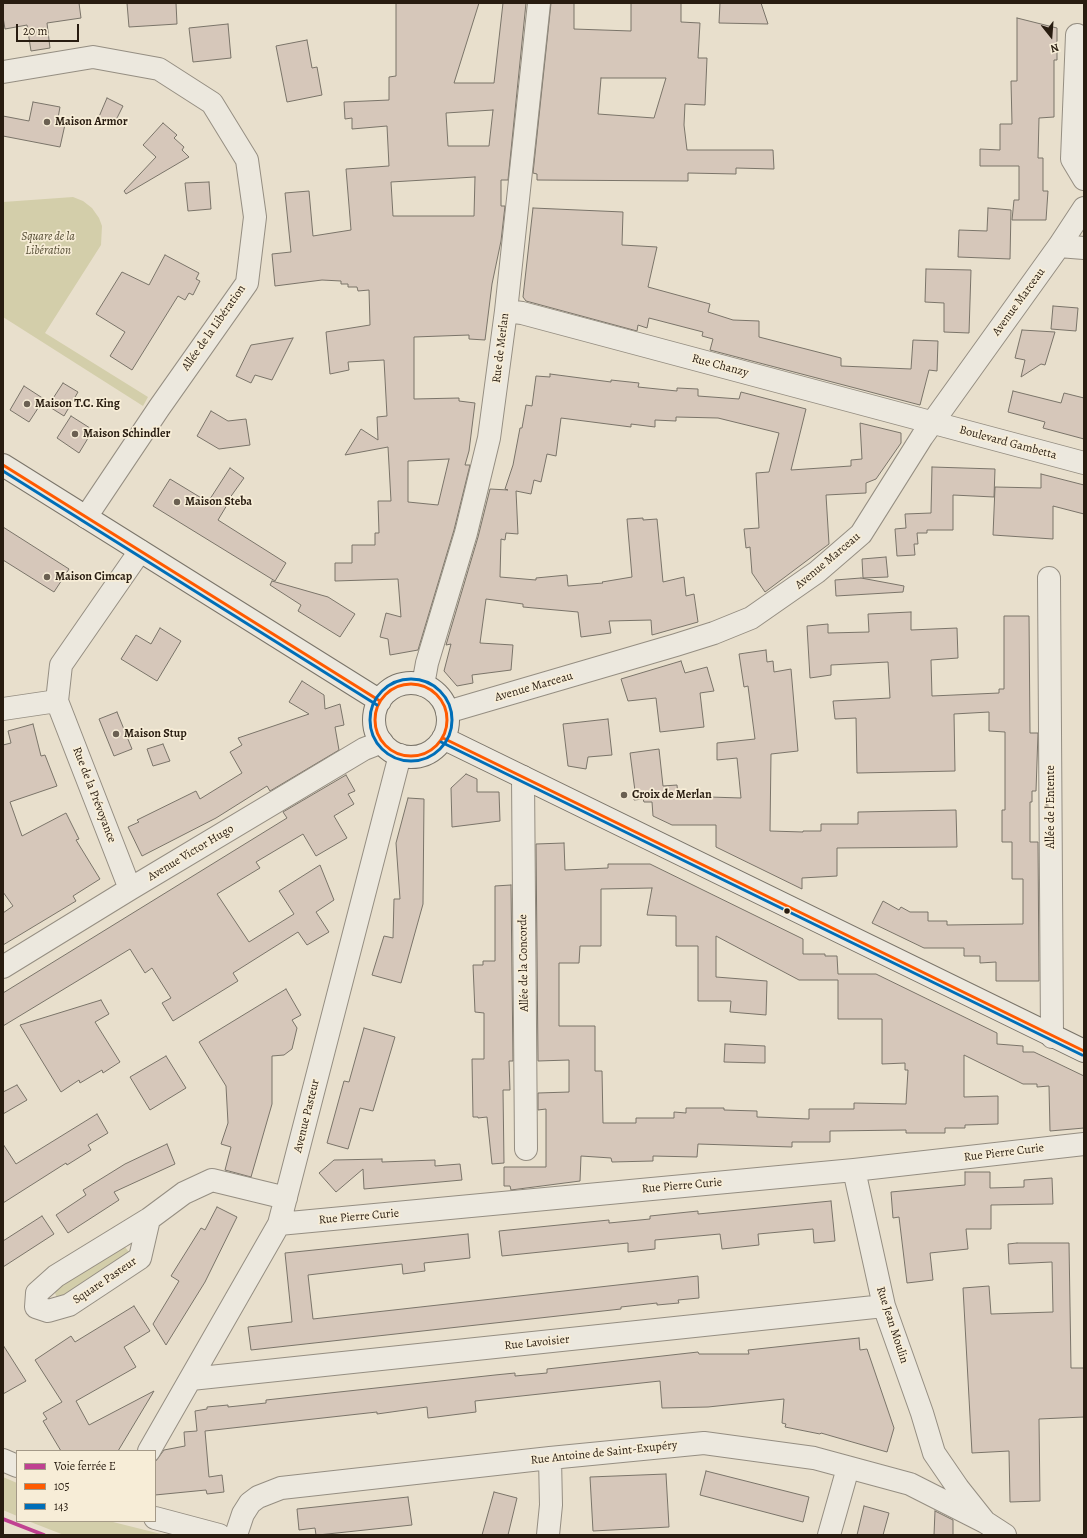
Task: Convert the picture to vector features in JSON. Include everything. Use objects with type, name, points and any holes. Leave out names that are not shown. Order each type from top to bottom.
[{"type":"street","name":"Rue de Merlan","points":[[423,685],[427,663],[466,533],[489,438],[506,311],[539,3]]},
{"type":"street","points":[[1077,34],[1072,159],[1084,180]]},
{"type":"street","name":"Allée de la Libération","points":[[3,72],[93,57],[159,69],[212,103],[247,160],[255,217],[247,282],[159,408],[86,517]]},
{"type":"street","name":"Avenue Marceau","points":[[447,712],[676,645],[751,618],[818,572],[861,534],[933,422],[1059,246],[1084,208]]},
{"type":"street","points":[[1059,246],[1084,248]]},
{"type":"street","name":"Rue Chanzy","points":[[506,311],[529,315],[933,422]]},
{"type":"street","name":"Boulevard Gambetta","points":[[933,422],[1084,463]]},
{"type":"street","points":[[3,465],[380,701]]},
{"type":"street","points":[[3,709],[57,701],[60,665],[140,551]]},
{"type":"street","name":"Allée de l'Entente","points":[[1049,578],[1052,1037]]},
{"type":"street","points":[[414,683],[423,685],[439,696],[447,712],[448,726],[443,738],[435,748],[424,754],[412,757],[400,755],[390,750],[382,742],[376,732],[374,722],[376,711],[380,701],[386,693],[394,687],[414,683]]},
{"type":"street","name":"Rue de la Prévoyance","points":[[57,701],[130,889]]},
{"type":"street","points":[[443,738],[1052,1037],[1084,1051]]},
{"type":"street","name":"Avenue Victor Hugo","points":[[3,967],[364,749],[382,742]]},
{"type":"street","name":"Avenue Pasteur","points":[[150,1450],[279,1224],[400,755]]},
{"type":"street","name":"Allée de la Concorde","points":[[523,777],[526,1149]]},
{"type":"street","name":"Rue Pierre Curie","points":[[279,1224],[854,1170],[1084,1144]]},
{"type":"street","name":"Rue Jean Moulin","points":[[854,1170],[884,1306],[922,1413],[934,1453],[958,1488],[985,1522],[1004,1535]]},
{"type":"street","name":"Square Pasteur","points":[[149,1219],[140,1258],[69,1305],[48,1311],[36,1307],[37,1293],[56,1276],[149,1219],[184,1193],[212,1180],[286,1198]]},
{"type":"street","name":"Rue Lavoisier","points":[[191,1379],[884,1306]]},
{"type":"street","name":"Rue Antoine de Saint-Exupéry","points":[[236,1535],[243,1514],[250,1503],[281,1488],[550,1458],[704,1443],[814,1458],[910,1484],[985,1522]]},
{"type":"street","points":[[910,1484],[921,1479],[931,1466],[934,1453]]},
{"type":"street","points":[[548,1535],[551,1505],[550,1458]]},
{"type":"street","points":[[3,1460],[16,1466]]},
{"type":"street","points":[[829,1535],[848,1468]]},
{"type":"street","points":[[156,1518],[219,1535]]},
{"type":"green space","name":"Square de la Libération","points":[[73,197],[83,201],[92,208],[99,218],[102,226],[101,245],[45,333],[148,397],[143,406],[3,317],[3,202]]},
{"type":"green space","points":[[122,1246],[129,1252],[129,1258],[69,1299],[57,1298],[55,1288]]},
{"type":"green space","points":[[3,1477],[16,1483],[16,1516],[3,1510]]},
{"type":"green space","points":[[31,1522],[113,1522],[165,1535],[64,1535]]},
{"type":"building","points":[[3,3],[79,3],[81,18],[47,23],[50,48],[31,51],[27,25],[5,29]]},
{"type":"building","points":[[127,3],[176,3],[177,24],[129,27]]},
{"type":"building","points":[[396,3],[479,3],[454,83],[494,83],[503,3],[526,3],[508,180],[501,180],[501,206],[505,206],[501,241],[492,284],[485,340],[469,339],[469,335],[414,337],[414,399],[459,398],[459,401],[475,403],[469,451],[465,465],[470,465],[454,530],[418,650],[390,655],[388,639],[380,637],[386,613],[401,617],[398,579],[335,581],[335,563],[352,563],[352,545],[375,545],[375,533],[379,533],[378,501],[391,501],[388,447],[345,455],[361,429],[378,440],[377,417],[387,416],[384,360],[348,362],[349,370],[330,374],[326,332],[370,325],[369,290],[358,291],[357,287],[348,287],[348,284],[341,284],[341,281],[322,280],[275,286],[272,254],[291,252],[285,193],[309,191],[313,236],[351,230],[346,169],[389,166],[387,126],[352,129],[352,118],[345,119],[344,102],[389,100],[389,77],[396,76]],"holes":[[[493,110],[489,146],[448,146],[446,113]],[[475,177],[474,216],[393,216],[391,182]],[[449,459],[438,505],[408,502],[408,461]]]},
{"type":"building","points":[[551,3],[574,3],[574,29],[631,31],[631,3],[681,3],[681,22],[700,23],[698,58],[707,58],[705,105],[685,104],[684,125],[687,150],[773,150],[774,169],[736,168],[736,174],[688,173],[688,181],[537,180],[537,174],[533,173]],"holes":[[[601,78],[666,78],[654,118],[598,114]]]},
{"type":"building","points":[[720,3],[761,3],[768,24],[719,23]]},
{"type":"building","points":[[1017,18],[1057,28],[1057,60],[1054,60],[1054,117],[1039,118],[1038,158],[1043,158],[1043,191],[1048,191],[1046,220],[1012,220],[1014,200],[1019,200],[1019,166],[980,166],[980,149],[1000,150],[1000,124],[1012,124],[1011,81],[1017,81]]},
{"type":"building","points":[[228,24],[231,58],[193,62],[189,28]]},
{"type":"building","points":[[307,40],[312,68],[317,67],[322,95],[287,102],[276,46]]},
{"type":"building","points":[[107,98],[123,106],[113,126],[98,119]]},
{"type":"building","points":[[33,102],[60,107],[58,118],[66,120],[60,147],[3,136],[3,116],[29,121]]},
{"type":"building","points":[[163,123],[177,135],[174,138],[184,147],[182,150],[189,157],[126,194],[124,191],[156,157],[143,145]]},
{"type":"building","points":[[209,182],[211,209],[188,211],[185,183]]},
{"type":"building","points":[[533,208],[623,212],[622,245],[657,247],[648,287],[710,304],[708,312],[733,320],[759,321],[759,337],[841,358],[841,366],[911,369],[913,340],[938,341],[937,371],[929,370],[920,405],[710,350],[713,339],[702,336],[703,332],[649,318],[647,328],[638,325],[637,331],[526,301],[523,297]]},
{"type":"building","points":[[988,208],[1011,210],[1010,259],[958,257],[959,230],[987,231]]},
{"type":"building","points":[[165,255],[199,273],[196,279],[200,281],[193,295],[189,293],[185,300],[178,296],[132,370],[110,356],[125,332],[96,314],[122,272],[149,285]]},
{"type":"building","points":[[926,269],[971,270],[969,333],[944,332],[944,303],[925,302]]},
{"type":"building","points":[[1053,306],[1078,308],[1076,331],[1051,329]]},
{"type":"building","points":[[1022,330],[1055,332],[1045,365],[1041,364],[1021,377],[1025,360],[1015,358]]},
{"type":"building","points":[[293,338],[272,380],[255,375],[251,383],[236,376],[251,345]]},
{"type":"building","points":[[550,374],[611,382],[611,380],[639,383],[638,387],[677,391],[677,388],[698,389],[698,396],[739,399],[741,392],[806,409],[791,470],[851,466],[851,460],[862,459],[860,423],[901,433],[901,443],[876,479],[866,483],[866,493],[826,495],[829,544],[765,592],[752,573],[750,547],[746,548],[744,529],[759,528],[756,473],[769,472],[779,433],[718,418],[676,417],[676,421],[655,420],[655,427],[631,424],[631,427],[561,418],[556,456],[547,454],[541,482],[534,480],[531,494],[516,491],[518,534],[506,533],[505,540],[501,539],[500,577],[536,580],[536,578],[567,575],[568,586],[603,583],[602,582],[632,577],[627,519],[657,519],[663,582],[684,577],[686,596],[694,594],[698,622],[652,635],[651,620],[609,621],[611,633],[581,637],[578,612],[523,607],[523,604],[486,599],[480,643],[513,645],[511,670],[472,675],[473,683],[457,686],[444,671],[451,644],[446,645],[478,537],[490,489],[508,490],[505,489],[513,465],[526,405],[532,406],[536,376],[550,377]]},
{"type":"building","points":[[63,383],[78,392],[64,416],[48,406]]},
{"type":"building","name":"Maison T.C. King","points":[[24,386],[44,399],[29,422],[10,410]]},
{"type":"building","points":[[1013,391],[1061,403],[1064,393],[1084,398],[1084,439],[1043,428],[1045,422],[1008,412]]},
{"type":"building","points":[[211,411],[228,421],[246,419],[250,445],[219,449],[197,436]]},
{"type":"building","name":"Maison Schindler","points":[[71,416],[93,430],[79,453],[57,438]]},
{"type":"building","points":[[932,467],[995,469],[994,497],[953,495],[953,530],[927,530],[927,533],[917,533],[918,544],[914,544],[915,555],[897,556],[895,529],[906,528],[905,514],[931,513]]},
{"type":"building","points":[[230,468],[244,478],[229,499],[230,500],[218,520],[286,563],[275,581],[153,506],[170,479],[208,502]]},
{"type":"building","points":[[1041,474],[1084,485],[1084,514],[1053,506],[1053,539],[993,535],[995,487],[1041,488]]},
{"type":"building","points":[[3,527],[69,569],[54,592],[3,560]]},
{"type":"building","points":[[886,557],[888,577],[863,578],[862,559]]},
{"type":"building","points":[[861,578],[904,586],[903,592],[836,596],[835,580]]},
{"type":"building","points":[[272,581],[328,597],[355,614],[340,637],[298,611],[301,605],[270,585]]},
{"type":"building","points":[[911,612],[911,630],[957,628],[958,658],[931,660],[932,696],[999,693],[999,689],[1004,689],[1004,616],[1029,616],[1030,733],[1038,733],[1036,791],[1032,791],[1032,802],[1030,802],[1030,842],[1038,842],[1039,981],[996,981],[996,962],[980,963],[980,956],[964,956],[964,948],[924,948],[872,923],[883,901],[899,910],[901,907],[910,912],[928,912],[928,921],[947,921],[947,925],[1023,924],[1023,879],[1012,879],[1012,842],[1002,842],[1002,810],[1005,810],[1005,732],[989,731],[989,712],[954,714],[955,771],[857,773],[856,718],[835,719],[833,701],[890,698],[888,662],[831,665],[831,675],[810,678],[807,626],[828,624],[828,633],[869,632],[868,614]]},
{"type":"building","points":[[160,628],[181,641],[157,681],[121,659],[136,635],[151,644]]},
{"type":"building","points":[[766,650],[767,662],[773,661],[774,672],[791,669],[798,751],[771,754],[770,831],[821,831],[821,824],[858,824],[858,812],[956,810],[957,847],[837,848],[837,876],[802,878],[802,889],[716,847],[716,825],[672,825],[653,816],[652,802],[644,802],[643,799],[634,800],[635,791],[630,753],[659,749],[663,786],[677,785],[678,796],[741,798],[737,758],[717,760],[717,743],[755,739],[748,686],[744,687],[739,654]]},
{"type":"building","points":[[681,661],[685,673],[707,667],[714,691],[700,693],[704,727],[660,732],[656,698],[628,701],[621,679]]},
{"type":"building","points":[[302,681],[324,695],[325,709],[340,704],[344,725],[335,727],[339,750],[270,791],[267,786],[216,818],[142,856],[128,827],[139,822],[137,820],[196,791],[200,799],[242,773],[230,752],[242,745],[238,738],[309,714],[289,702]]},
{"type":"building","name":"Maison Stup","points":[[117,712],[132,749],[114,756],[99,719]]},
{"type":"building","points":[[608,719],[612,755],[588,757],[586,769],[568,766],[563,724]]},
{"type":"building","points":[[33,724],[41,756],[45,755],[57,786],[10,802],[22,836],[66,813],[79,839],[76,840],[100,879],[73,896],[76,901],[3,945],[3,913],[13,906],[3,892],[3,745],[11,743],[8,731]]},
{"type":"building","points":[[163,744],[170,761],[153,766],[147,749]]},
{"type":"building","points":[[466,774],[477,779],[477,792],[499,792],[500,821],[452,827],[451,788]]},
{"type":"building","points":[[346,775],[355,791],[348,794],[354,804],[334,816],[347,838],[316,856],[303,834],[256,862],[260,868],[217,894],[249,942],[294,914],[279,891],[320,865],[334,900],[316,912],[329,932],[307,945],[298,932],[233,973],[238,981],[173,1021],[162,1003],[171,998],[152,968],[145,973],[130,949],[3,1026],[3,993],[287,818],[283,812]]},
{"type":"building","points":[[408,798],[424,799],[423,904],[401,983],[372,975],[384,936],[393,938],[394,899],[400,899],[396,843]]},
{"type":"building","points":[[564,843],[565,870],[608,868],[608,864],[650,864],[803,939],[803,954],[825,954],[825,956],[837,956],[838,974],[876,974],[997,1033],[997,1044],[1023,1046],[1023,1052],[1034,1052],[1084,1076],[1084,1128],[1050,1131],[1049,1086],[1037,1087],[1037,1084],[1023,1084],[964,1055],[964,1097],[998,1096],[998,1124],[965,1125],[965,1128],[945,1128],[945,1133],[906,1133],[906,1130],[830,1131],[830,1142],[792,1142],[792,1147],[698,1144],[697,1157],[653,1156],[653,1161],[612,1162],[611,1158],[581,1156],[580,1181],[511,1190],[510,1186],[504,1186],[504,1167],[546,1167],[546,1109],[538,1110],[538,1093],[569,1092],[569,1060],[538,1061],[536,844]],"holes":[[[652,888],[647,915],[676,916],[676,946],[698,946],[698,1001],[731,1001],[730,1012],[766,1015],[767,981],[716,977],[716,936],[799,980],[838,980],[838,1019],[882,1019],[882,1064],[905,1063],[905,1070],[908,1070],[906,1104],[854,1103],[854,1109],[809,1109],[809,1119],[757,1117],[757,1111],[724,1110],[724,1108],[686,1108],[686,1113],[674,1112],[674,1118],[636,1118],[636,1123],[603,1123],[602,1071],[595,1071],[595,1026],[559,1026],[559,963],[579,963],[580,946],[601,946],[601,889]]]},
{"type":"building","points":[[511,885],[513,1061],[509,1061],[510,1090],[503,1090],[504,1163],[492,1164],[487,1117],[473,1117],[472,1059],[484,1059],[484,1013],[475,1012],[473,965],[483,965],[483,961],[495,961],[495,886]]},
{"type":"building","points":[[286,989],[301,1015],[292,1020],[297,1028],[292,1049],[284,1055],[272,1056],[272,1104],[251,1177],[225,1170],[231,1147],[221,1144],[228,1123],[226,1086],[199,1042]]},
{"type":"building","points":[[101,1000],[109,1014],[95,1022],[120,1062],[103,1073],[102,1070],[80,1083],[79,1080],[61,1092],[20,1025]]},
{"type":"building","points":[[364,1028],[395,1037],[373,1111],[360,1108],[348,1149],[327,1143],[344,1081],[349,1082]]},
{"type":"building","points":[[725,1044],[765,1046],[765,1063],[724,1062]]},
{"type":"building","points":[[166,1056],[186,1088],[150,1110],[130,1077]]},
{"type":"building","points":[[17,1085],[27,1100],[3,1114],[3,1092]]},
{"type":"building","points":[[97,1114],[108,1133],[88,1145],[91,1150],[67,1165],[66,1163],[3,1203],[3,1144],[16,1164]]},
{"type":"building","points":[[167,1144],[175,1164],[114,1192],[119,1200],[68,1233],[56,1215],[86,1195],[83,1190],[125,1164]]},
{"type":"building","points":[[382,1159],[382,1162],[435,1160],[435,1166],[460,1164],[462,1180],[364,1189],[363,1169],[336,1192],[319,1173],[334,1160]]},
{"type":"building","points":[[965,1172],[990,1172],[990,1188],[1024,1187],[1024,1180],[1052,1178],[1053,1204],[991,1205],[991,1229],[966,1229],[968,1249],[930,1253],[933,1280],[907,1283],[899,1217],[893,1218],[891,1192],[965,1185]]},
{"type":"building","points":[[831,1201],[835,1241],[814,1243],[813,1229],[758,1234],[759,1245],[722,1249],[720,1234],[655,1240],[655,1249],[628,1252],[628,1243],[502,1256],[499,1231],[609,1220],[609,1223],[650,1219],[650,1216],[698,1211],[698,1214]]},
{"type":"building","points":[[217,1207],[237,1217],[205,1282],[166,1345],[153,1324],[179,1281],[171,1276],[201,1228],[205,1230]]},
{"type":"building","points":[[42,1216],[54,1234],[3,1267],[3,1241]]},
{"type":"building","points":[[468,1234],[470,1258],[424,1263],[425,1271],[403,1274],[402,1264],[308,1275],[313,1319],[698,1276],[699,1298],[678,1300],[679,1303],[657,1305],[657,1303],[621,1307],[621,1309],[251,1350],[248,1327],[292,1322],[285,1253]]},
{"type":"building","points":[[1069,1243],[1071,1368],[1084,1368],[1084,1417],[1039,1419],[1040,1501],[1010,1502],[1009,1451],[972,1453],[963,1288],[989,1286],[991,1314],[1053,1312],[1052,1262],[1009,1264],[1008,1244]]},
{"type":"building","points":[[134,1306],[150,1331],[124,1347],[136,1367],[76,1401],[89,1425],[154,1391],[119,1450],[60,1450],[43,1421],[47,1419],[43,1413],[62,1402],[35,1360],[71,1336],[75,1342]]},
{"type":"building","points":[[859,1338],[860,1350],[867,1349],[894,1428],[887,1452],[821,1433],[785,1427],[786,1424],[782,1423],[784,1399],[708,1407],[662,1408],[660,1381],[475,1401],[476,1412],[428,1418],[427,1407],[377,1414],[377,1412],[205,1431],[209,1477],[222,1475],[224,1492],[207,1494],[206,1490],[156,1495],[156,1461],[164,1450],[185,1446],[184,1432],[197,1431],[195,1411],[207,1409],[207,1407],[228,1405],[228,1407],[266,1403],[266,1400],[515,1373],[515,1376],[547,1373],[547,1369],[698,1352],[699,1354],[749,1354],[748,1350]]},
{"type":"building","points":[[3,1345],[26,1381],[3,1394]]},
{"type":"building","points":[[706,1471],[809,1497],[803,1522],[700,1495]]},
{"type":"building","points":[[666,1474],[669,1527],[593,1531],[590,1477]]},
{"type":"building","points":[[494,1492],[517,1498],[508,1535],[482,1535]]},
{"type":"building","points":[[408,1497],[412,1525],[318,1535],[316,1535],[315,1528],[299,1530],[297,1509]]},
{"type":"building","points":[[864,1506],[889,1513],[883,1535],[857,1535]]},
{"type":"building","points":[[935,1511],[953,1520],[953,1535],[934,1535]]},
{"type":"rail line","name":"E","points":[[3,1519],[44,1535]]},
{"type":"transit line","name":"105","points":[[3,465],[380,701]]},
{"type":"transit line","name":"143","points":[[3,471],[377,705]]},
{"type":"transit line","name":"143","points":[[403,679],[419,679],[434,686],[445,697],[452,712],[452,720],[452,728],[449,736],[440,749],[427,758],[419,761],[403,761],[388,754],[377,743],[370,728],[370,712],[377,697],[388,686],[403,679]]},
{"type":"transit line","name":"105","points":[[404,684],[418,684],[425,686],[437,694],[445,706],[447,720],[445,734],[437,746],[425,754],[418,756],[404,756],[397,754],[385,746],[377,734],[375,727],[375,713],[377,706],[385,694],[397,686],[404,684]]},
{"type":"transit line","name":"105","points":[[443,738],[1084,1051]]},
{"type":"transit line","name":"143","points":[[441,742],[1082,1055]]},
{"type":"place","name":"Maison Armor","points":[[47,122]]},
{"type":"place","name":"Maison T.C. King","points":[[27,404]]},
{"type":"place","name":"Maison Schindler","points":[[75,434]]},
{"type":"place","name":"Maison Steba","points":[[177,502]]},
{"type":"place","name":"Maison Cimcap","points":[[47,577]]},
{"type":"place","name":"Maison Stup","points":[[116,734]]},
{"type":"place","name":"Croix de Merlan","points":[[624,795]]}]
